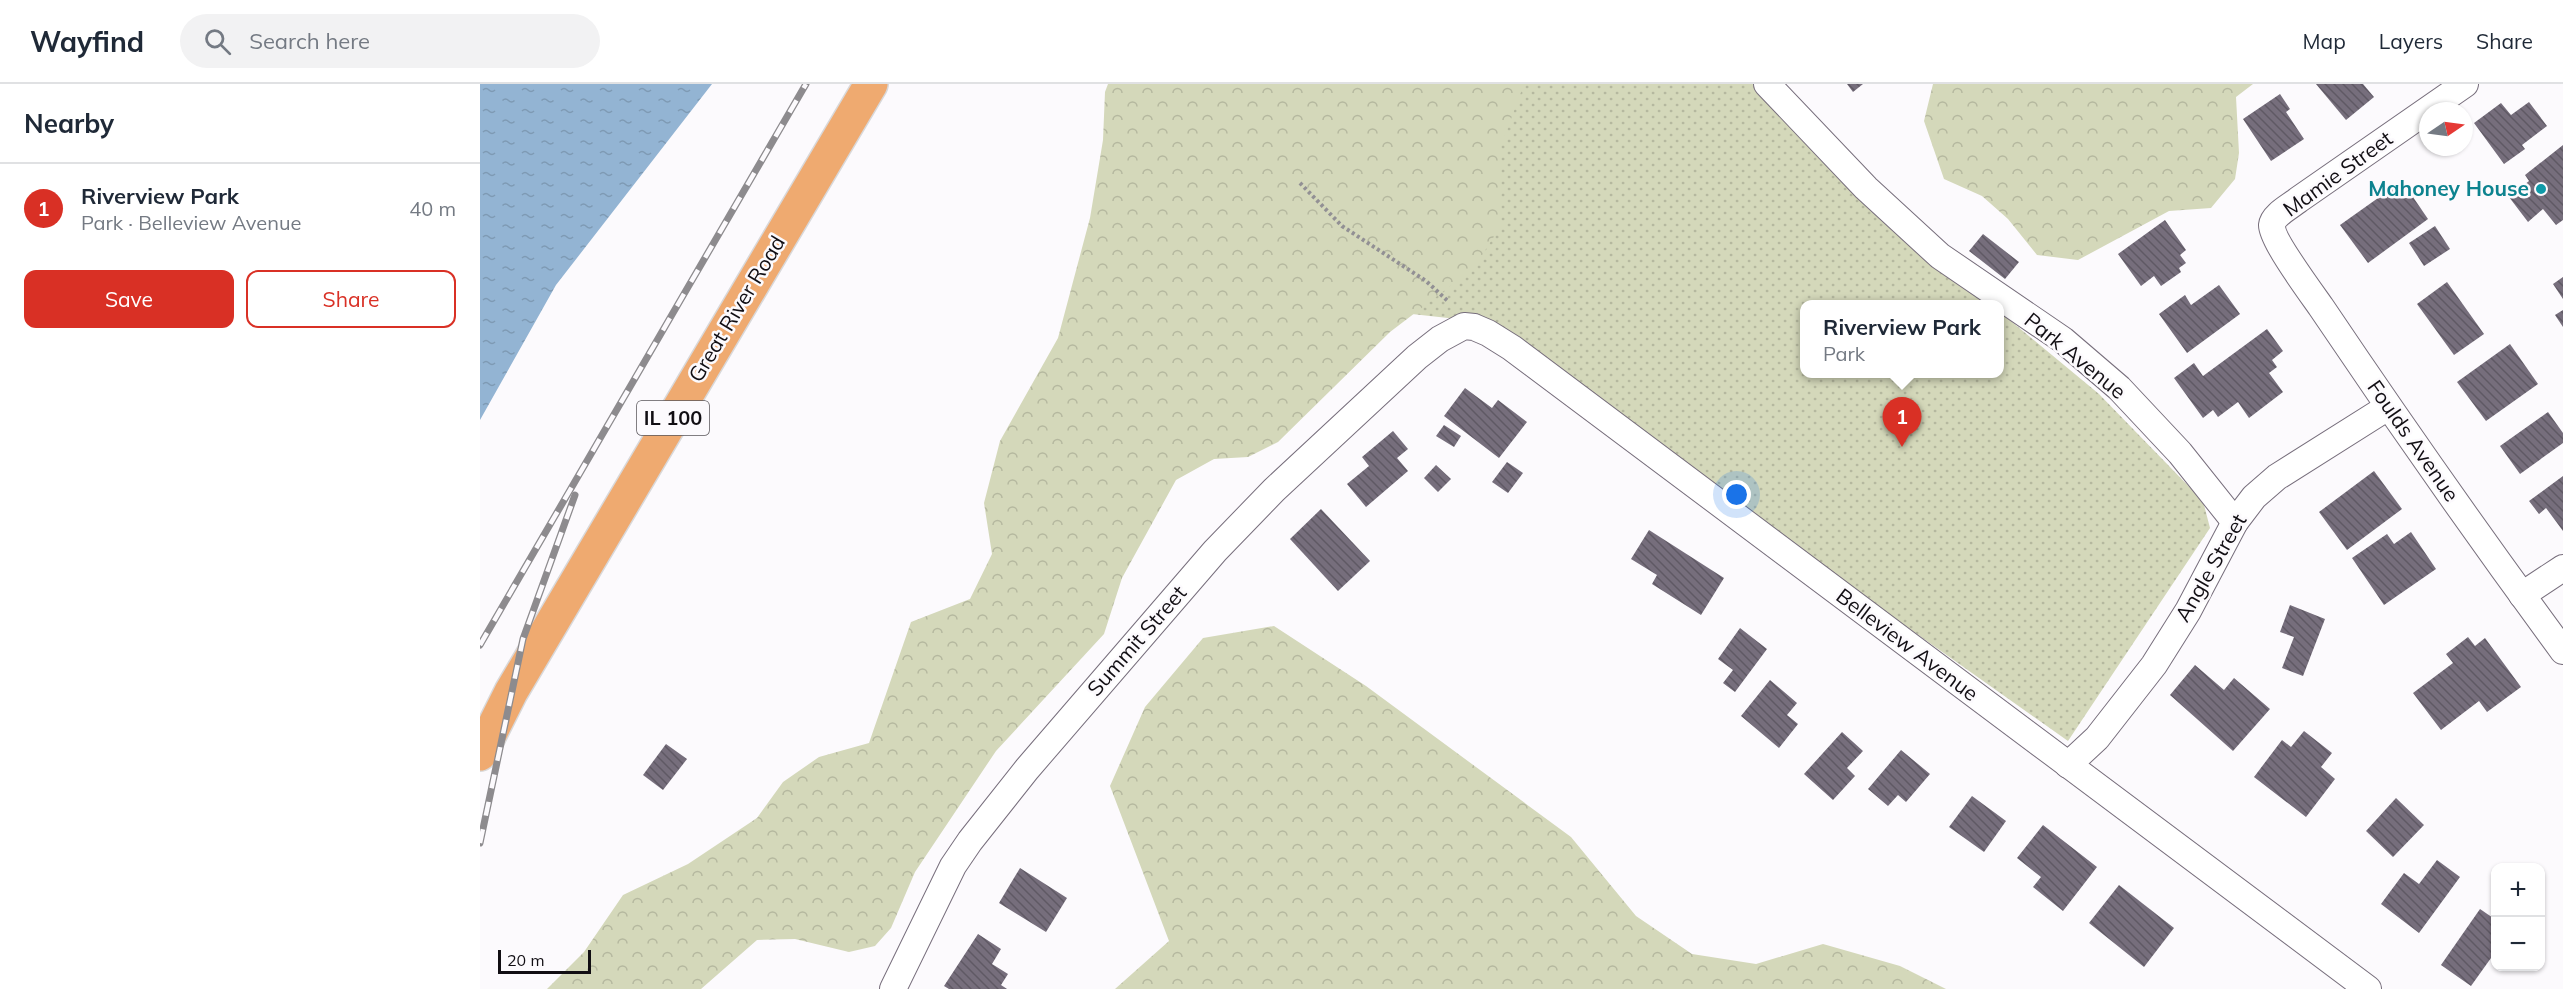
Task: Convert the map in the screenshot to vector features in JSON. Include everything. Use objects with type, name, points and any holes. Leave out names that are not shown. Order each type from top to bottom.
[{"type":"main road","name":"Great River Road","points":[[480,754],[511,692],[871,84]]},
{"type":"street","name":"Park Avenue","points":[[1767,84],[1866,188],[1940,256],[2063,340],[2119,388],[2180,453],[2235,522]]},
{"type":"street","name":"Mamie Street","points":[[2272,225],[2276,218],[2298,200],[2465,84]]},
{"type":"street","name":"Foulds Avenue","points":[[2272,225],[2274,234],[2291,263],[2388,406],[2563,651]]},
{"type":"street","name":"Summit Street","points":[[893,989],[953,866],[989,815],[1215,551],[1259,505],[1440,339],[1464,326],[1474,327]]},
{"type":"street","name":"Belleview Avenue","points":[[1474,327],[1512,348],[1549,374],[2368,989]]},
{"type":"street","name":"Angle Street","points":[[2068,765],[2097,738],[2154,664],[2188,610],[2235,522],[2254,497],[2277,477],[2388,406]]},
{"type":"street","points":[[2522,595],[2563,568]]},
{"type":"path","points":[[1300,183],[1342,226],[1426,281],[1474,327]]},
{"type":"green space","points":[[1108,84],[1524,84],[1501,146],[1500,227],[1474,268],[1390,332],[1278,442],[1248,457],[1214,459],[1176,480],[1122,578],[1104,634],[996,751],[915,872],[891,928],[875,946],[849,952],[795,939],[757,940],[701,989],[547,989],[584,952],[623,895],[688,864],[757,818],[783,782],[819,757],[869,743],[911,622],[970,599],[992,554],[984,503],[1000,441],[1058,338],[1090,218],[1103,140],[1105,92]]},
{"type":"green space","points":[[1359,84],[1759,84],[1985,300],[1800,300],[1800,378],[2004,378],[2004,315],[2099,394],[2203,501],[2210,528],[2068,741],[1475,321],[1231,294]]},
{"type":"green space","points":[[1933,84],[2253,84],[2236,97],[2239,153],[2235,179],[2211,208],[2169,211],[2078,260],[2037,255],[2008,219],[1982,196],[1944,179],[1924,121]]},
{"type":"green space","points":[[1274,626],[1366,686],[1571,837],[1636,916],[1692,954],[1756,964],[1823,944],[1900,966],[1946,989],[1115,989],[1169,941],[1110,786],[1145,707],[1203,638]]},
{"type":"water","points":[[480,84],[712,84],[556,285],[480,420]]},
{"type":"building","points":[[1847,84],[1863,84],[1853,92]]},
{"type":"building","points":[[2316,84],[2363,84],[2374,97],[2346,120]]},
{"type":"building","points":[[2280,94],[2290,109],[2286,112],[2304,139],[2271,161],[2243,119]]},
{"type":"building","points":[[2529,102],[2547,126],[2522,145],[2525,149],[2504,164],[2474,123],[2501,103],[2511,115]]},
{"type":"building","name":"Mahoney House","points":[[2563,145],[2563,220],[2556,225],[2543,209],[2528,222],[2509,197],[2529,181],[2525,175]]},
{"type":"building","points":[[2402,181],[2428,219],[2368,263],[2340,225]]},
{"type":"building","points":[[2165,220],[2186,250],[2180,255],[2186,263],[2179,268],[2181,272],[2161,286],[2154,276],[2141,286],[2118,254]]},
{"type":"building","points":[[2435,226],[2450,249],[2424,266],[2409,243]]},
{"type":"building","points":[[1983,234],[2019,262],[2005,279],[1969,251]]},
{"type":"building","points":[[2563,277],[2563,299],[2553,284]]},
{"type":"building","points":[[2447,282],[2484,334],[2454,355],[2417,304]]},
{"type":"building","points":[[2219,285],[2240,314],[2187,353],[2159,314],[2185,295],[2191,305]]},
{"type":"building","points":[[2563,310],[2563,327],[2555,315]]},
{"type":"building","points":[[2267,329],[2283,351],[2272,360],[2277,367],[2269,373],[2283,392],[2249,418],[2238,402],[2218,417],[2213,410],[2203,418],[2174,378],[2194,363],[2203,376]]},
{"type":"building","points":[[2510,344],[2538,384],[2486,421],[2457,382]]},
{"type":"building","points":[[1465,388],[1492,408],[1498,400],[1527,422],[1499,458],[1444,416]]},
{"type":"building","points":[[2548,412],[2563,433],[2563,443],[2520,474],[2500,446]]},
{"type":"building","points":[[1444,425],[1461,436],[1454,447],[1436,436]]},
{"type":"building","points":[[1393,431],[1408,449],[1397,458],[1408,471],[1366,507],[1347,484],[1369,466],[1362,457]]},
{"type":"building","points":[[1507,462],[1523,473],[1508,493],[1492,482]]},
{"type":"building","points":[[1436,465],[1451,479],[1438,492],[1424,478]]},
{"type":"building","points":[[2374,471],[2402,509],[2347,550],[2319,512]]},
{"type":"building","points":[[2563,476],[2563,531],[2546,508],[2539,514],[2529,501]]},
{"type":"building","points":[[1321,509],[1370,561],[1338,591],[1290,539]]},
{"type":"building","points":[[1649,530],[1724,578],[1701,615],[1652,584],[1657,575],[1631,559]]},
{"type":"building","points":[[2411,532],[2436,569],[2384,605],[2352,558],[2387,534],[2394,544]]},
{"type":"building","points":[[2290,605],[2325,619],[2303,676],[2282,668],[2294,637],[2280,632]]},
{"type":"building","points":[[1740,628],[1767,649],[1735,692],[1723,683],[1733,670],[1718,659]]},
{"type":"building","points":[[2468,637],[2475,646],[2485,638],[2521,687],[2487,712],[2479,701],[2441,730],[2413,693],[2453,663],[2446,654]]},
{"type":"building","points":[[2195,665],[2224,690],[2234,678],[2270,709],[2233,751],[2170,695]]},
{"type":"building","points":[[1770,680],[1797,703],[1787,715],[1798,724],[1779,748],[1741,716]]},
{"type":"building","points":[[2304,731],[2332,753],[2321,767],[2335,779],[2306,817],[2254,777],[2282,740],[2291,747]]},
{"type":"building","points":[[1842,732],[1863,751],[1847,768],[1855,776],[1833,800],[1804,774]]},
{"type":"building","points":[[666,744],[687,759],[663,790],[643,775]]},
{"type":"building","points":[[1901,750],[1930,774],[1906,802],[1898,795],[1888,806],[1868,789]]},
{"type":"building","points":[[1972,796],[2006,821],[1984,852],[1949,827]]},
{"type":"building","points":[[2396,798],[2424,825],[2393,857],[2366,831]]},
{"type":"building","points":[[2043,825],[2097,867],[2063,911],[2033,887],[2041,877],[2017,858]]},
{"type":"building","points":[[2437,860],[2460,877],[2419,933],[2381,904],[2404,873],[2419,884]]},
{"type":"building","points":[[1020,868],[1067,898],[1046,932],[999,903]]},
{"type":"building","points":[[2119,885],[2174,928],[2144,967],[2089,923]]},
{"type":"building","points":[[2480,909],[2491,917],[2491,958],[2471,986],[2441,965]]},
{"type":"building","points":[[978,934],[1001,949],[992,964],[1008,974],[1001,985],[1007,989],[949,989],[944,986]]},
{"type":"railway","points":[[480,645],[806,84]]},
{"type":"railway","points":[[480,843],[523,639],[575,495]]},
{"type":"place","name":"Mahoney House","points":[[2541,189]]},
{"type":"place","name":"Riverview Park","points":[[1902,447]]}]
